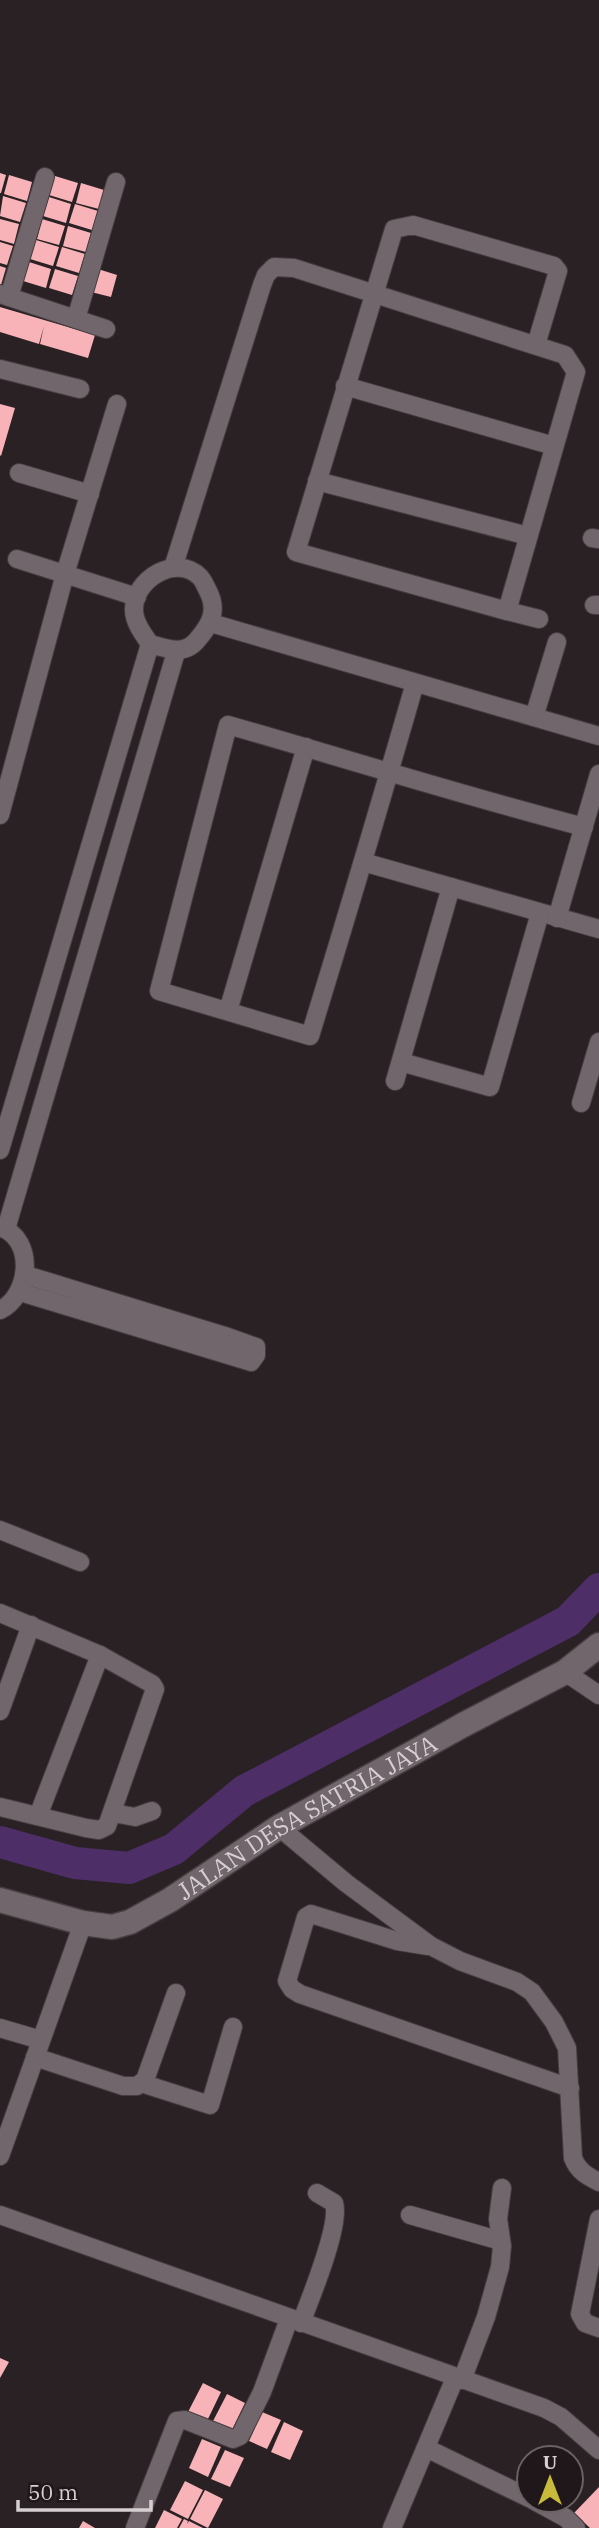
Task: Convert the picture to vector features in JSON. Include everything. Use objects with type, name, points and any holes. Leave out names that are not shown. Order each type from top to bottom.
[{"type":"street","points":[[45,177],[4,296],[106,329]]},
{"type":"street","points":[[76,319],[116,182]]},
{"type":"street","points":[[536,345],[558,271],[547,262],[413,225],[394,229],[296,552],[538,619]]},
{"type":"street","points":[[173,568],[266,275],[274,267],[294,268],[565,355],[576,372],[507,611]]},
{"type":"street","points":[[0,369],[80,389]]},
{"type":"street","points":[[345,386],[554,446]]},
{"type":"street","points":[[0,815],[8,753],[117,404]]},
{"type":"street","points":[[19,473],[90,494]]},
{"type":"street","points":[[317,481],[528,536]]},
{"type":"street","points":[[18,559],[137,597]]},
{"type":"street","points":[[173,568],[200,577],[212,598],[211,624],[193,646],[176,652],[150,644],[139,627],[134,609],[140,587],[159,570],[173,568]]},
{"type":"street","points":[[211,624],[599,736]]},
{"type":"street","points":[[534,717],[557,642]]},
{"type":"street","points":[[0,1150],[150,644]]},
{"type":"street","points":[[0,1310],[5,1308],[23,1283],[23,1254],[16,1239],[3,1228],[176,652]]},
{"type":"street","points":[[415,683],[389,773],[363,862],[310,1036],[159,991],[228,725],[306,747],[389,773],[485,802],[584,827]]},
{"type":"street","points":[[228,1011],[306,747]]},
{"type":"street","points":[[401,1062],[490,1087],[549,915],[584,827],[599,774]]},
{"type":"street","points":[[363,862],[599,929]]},
{"type":"street","points":[[395,1081],[451,887]]},
{"type":"street","points":[[581,1103],[599,1042]]},
{"type":"street","points":[[23,1283],[225,1336],[256,1347],[256,1355],[251,1362],[23,1283]]},
{"type":"street","points":[[0,1530],[80,1562]]},
{"type":"street","points":[[0,1613],[100,1655],[152,1684],[155,1689],[107,1826],[99,1830],[0,1807]]},
{"type":"street","points":[[0,1711],[31,1625]]},
{"type":"street","name":"JALAN DESA SATRIA JAYA","points":[[0,1900],[83,1923],[120,1926],[143,1916],[279,1827],[565,1672],[598,1647]]},
{"type":"street","points":[[38,1816],[100,1655]]},
{"type":"street","points":[[565,1672],[599,1695]]},
{"type":"street","points":[[113,1814],[135,1817],[152,1811]]},
{"type":"street","points":[[279,1827],[346,1883],[431,1946],[460,1961],[516,1982],[532,1992],[564,2039],[570,2088],[573,2158],[584,2174],[599,2182]]},
{"type":"street","points":[[431,1946],[397,1941],[311,1914],[306,1917],[287,1982],[300,1994],[570,2088]]},
{"type":"street","points":[[0,2156],[83,1923]]},
{"type":"street","points":[[0,2028],[38,2049],[123,2086],[133,2087],[145,2080],[176,1993]]},
{"type":"street","points":[[141,2084],[210,2105],[233,2027]]},
{"type":"street","points":[[392,2528],[482,2329],[500,2267],[498,2219],[502,2188]]},
{"type":"street","points":[[135,2528],[177,2421],[185,2420],[233,2439],[240,2436],[322,2264],[336,2213],[334,2203],[317,2193]]},
{"type":"street","points":[[410,2214],[501,2241]]},
{"type":"street","points":[[0,2215],[544,2408],[561,2417],[599,2450]]},
{"type":"street","points":[[599,2218],[580,2314],[584,2323],[599,2328]]},
{"type":"street","points":[[426,2448],[515,2491]]},
{"type":"street","points":[[559,2514],[576,2528]]},
{"type":"building","points":[[0,173],[6,175],[1,193],[0,193]]},
{"type":"building","points":[[9,175],[32,182],[27,201],[4,194]]},
{"type":"building","points":[[55,176],[78,183],[72,202],[49,195]]},
{"type":"building","points":[[81,183],[104,190],[99,209],[76,203]]},
{"type":"building","points":[[3,196],[26,203],[20,222],[0,216]]},
{"type":"building","points":[[49,197],[71,204],[66,223],[43,216]]},
{"type":"building","points":[[75,204],[98,211],[92,230],[69,223]]},
{"type":"building","points":[[0,219],[19,224],[14,244],[0,240]]},
{"type":"building","points":[[42,219],[65,226],[59,245],[37,239]]},
{"type":"building","points":[[68,226],[91,233],[86,252],[63,246]]},
{"type":"building","points":[[36,240],[59,247],[53,266],[30,259]]},
{"type":"building","points":[[0,242],[13,246],[7,265],[0,263]]},
{"type":"building","points":[[62,247],[85,254],[79,273],[56,266]]},
{"type":"building","points":[[29,262],[51,269],[46,288],[23,281]]},
{"type":"building","points":[[0,266],[6,268],[1,285],[0,285]]},
{"type":"building","points":[[55,269],[78,276],[72,295],[49,288]]},
{"type":"building","points":[[98,269],[117,275],[111,297],[91,292]]},
{"type":"building","points":[[0,307],[95,335],[88,358],[40,344],[44,326],[39,344],[0,332]]},
{"type":"building","points":[[0,404],[15,408],[1,456],[0,455]]},
{"type":"building","points":[[0,2358],[9,2362],[0,2378]]},
{"type":"building","points":[[203,2383],[221,2392],[207,2421],[188,2412]]},
{"type":"building","points":[[227,2394],[245,2403],[231,2432],[212,2423]]},
{"type":"building","points":[[262,2412],[281,2420],[267,2449],[249,2441]]},
{"type":"building","points":[[284,2422],[303,2431],[290,2460],[271,2452]]},
{"type":"building","points":[[202,2439],[221,2447],[208,2477],[189,2468]]},
{"type":"building","points":[[225,2450],[244,2458],[230,2487],[211,2479]]},
{"type":"building","points":[[185,2481],[203,2490],[188,2519],[170,2510]]},
{"type":"building","points":[[599,2487],[599,2528],[590,2528],[575,2514],[585,2514],[585,2502]]},
{"type":"building","points":[[205,2490],[223,2499],[208,2528],[190,2519]]},
{"type":"building","points":[[164,2510],[182,2519],[177,2528],[155,2528]]},
{"type":"building","points":[[184,2519],[188,2521],[187,2524],[189,2521],[203,2528],[179,2528]]},
{"type":"building","points":[[83,2521],[95,2528],[79,2528]]},
{"type":"waterway","points":[[0,1842],[75,1863],[129,1868],[174,1849],[244,1791],[568,1621],[599,1589]]}]
